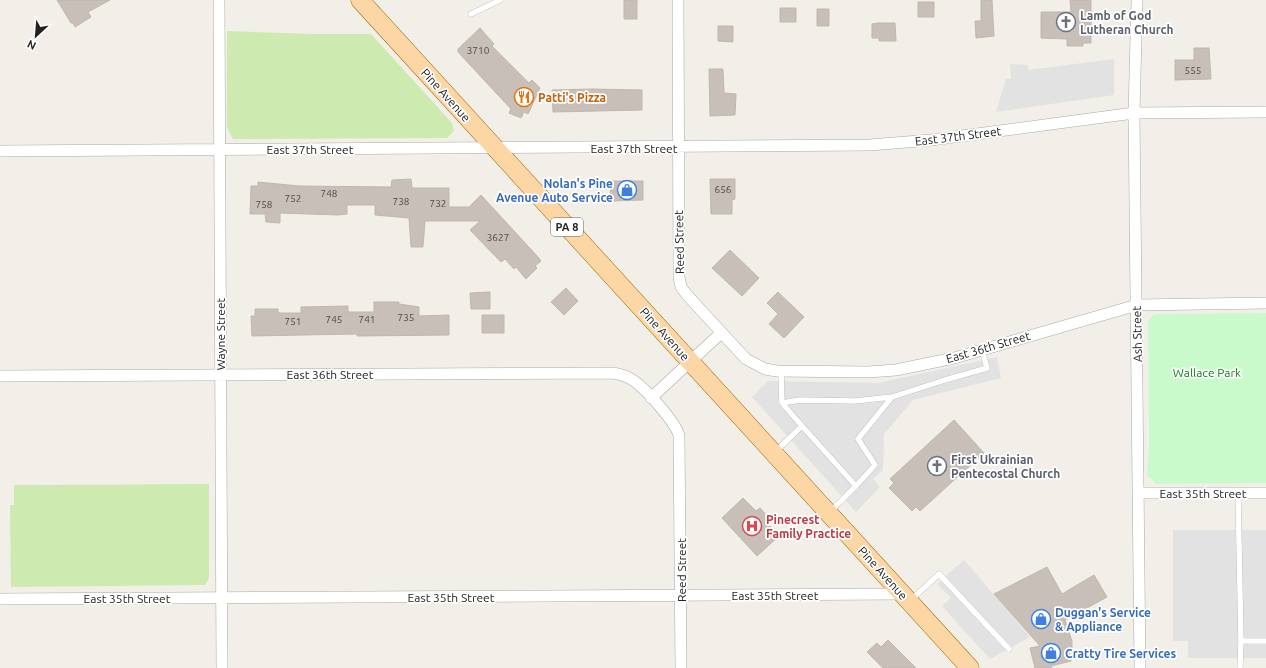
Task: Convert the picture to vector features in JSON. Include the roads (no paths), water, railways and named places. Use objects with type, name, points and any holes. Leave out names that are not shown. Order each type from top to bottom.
[{"type":"main road","name":"Pine Avenue","points":[[360,0],[970,668]]},
{"type":"street","name":"Wayne Street","points":[[219,0],[222,668]]},
{"type":"street","name":"Reed Street","points":[[678,0],[678,277],[681,287],[687,295],[721,334]]},
{"type":"street","name":"Ash Street","points":[[1137,0],[1134,113],[1140,668]]},
{"type":"street","name":"East 37th Street","points":[[0,152],[678,148],[891,144],[1134,113],[1266,112]]},
{"type":"street","name":"East 36th Street","points":[[721,334],[746,359],[765,369],[781,371],[868,372],[896,370],[925,365],[1137,305],[1266,303]]},
{"type":"street","points":[[651,398],[721,334]]},
{"type":"street","name":"East 36th Street","points":[[0,376],[613,373],[631,378],[651,398]]},
{"type":"street","name":"Reed Street","points":[[651,398],[672,421],[679,435],[681,668]]},
{"type":"street","name":"East 35th Street","points":[[1139,493],[1266,493]]},
{"type":"street","name":"East 35th Street","points":[[0,599],[681,595],[906,598]]},
{"type":"lane","points":[[471,14],[500,0]]},
{"type":"lane","points":[[782,403],[800,400],[855,400],[892,397],[987,368],[982,350]]},
{"type":"lane","points":[[781,371],[782,403],[856,486]]},
{"type":"lane","points":[[829,513],[875,465],[858,438],[892,397]]},
{"type":"lane","points":[[774,453],[802,426]]},
{"type":"lane","points":[[1238,493],[1241,641],[1240,668]]},
{"type":"lane","points":[[906,598],[939,574],[1009,649]]},
{"type":"lane","points":[[1241,641],[1266,641]]},
{"type":"place","name":"Lamb of God Lutheran Church","points":[[1066,22]]},
{"type":"place","name":"Patti's Pizza","points":[[524,97]]},
{"type":"place","name":"Nolan's Pine Avenue Auto Service","points":[[627,190]]},
{"type":"place","name":"First Ukrainian Pentecostal Church","points":[[937,466]]},
{"type":"place","name":"Pinecrest Family Practice","points":[[752,526]]},
{"type":"place","name":"Duggan's Service & Appliance","points":[[1041,619]]},
{"type":"place","name":"Cratty Tire Services","points":[[1051,653]]},
{"type":"park label","name":"Wallace Park","points":[[1207,372]]}]
